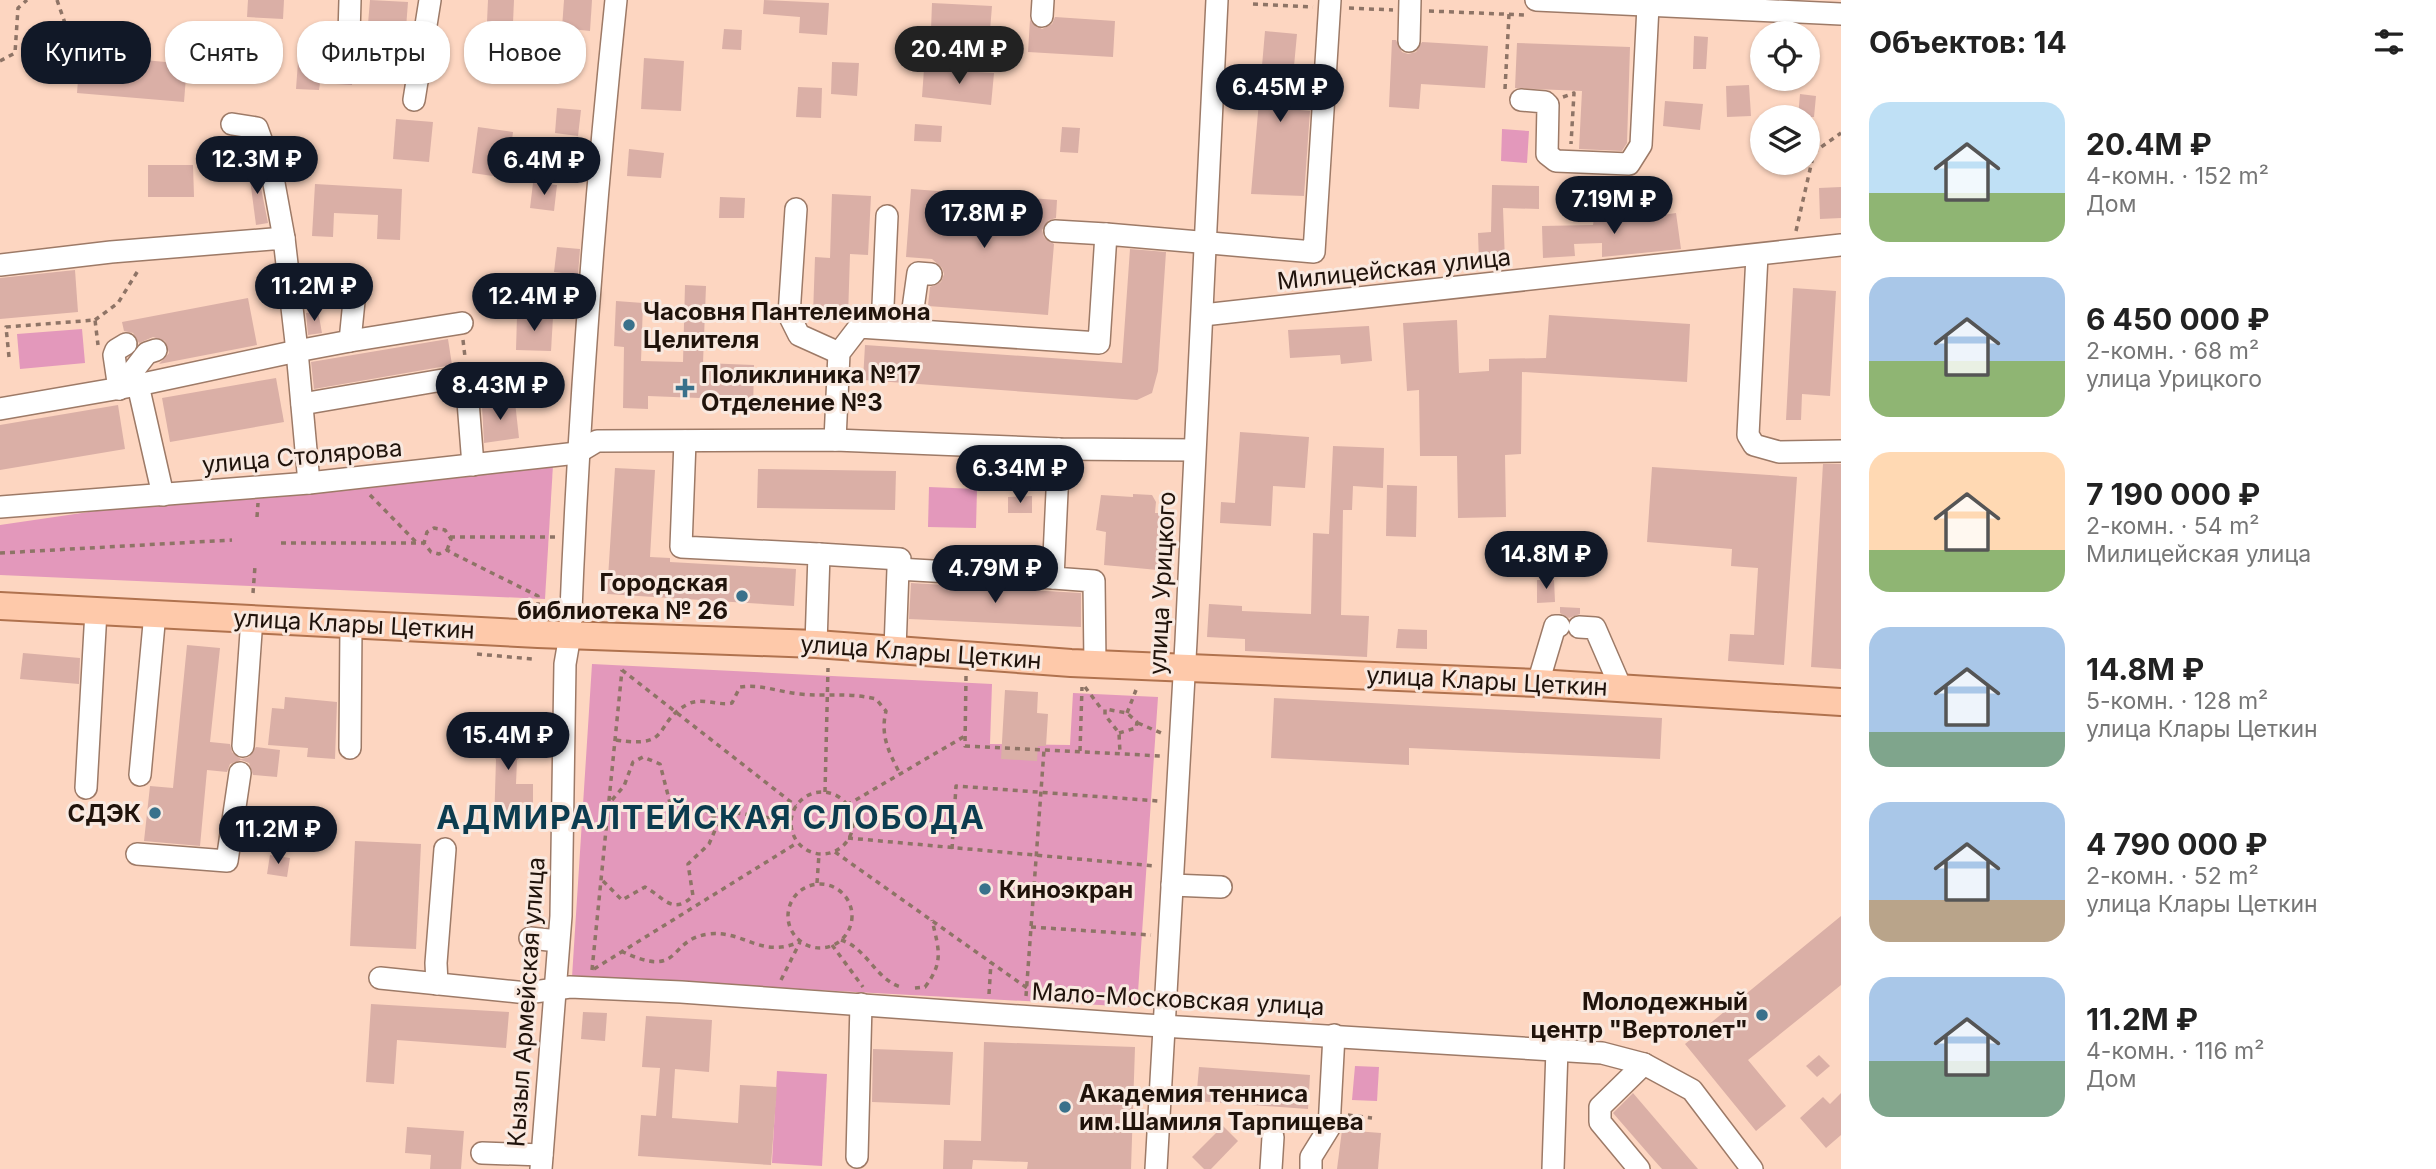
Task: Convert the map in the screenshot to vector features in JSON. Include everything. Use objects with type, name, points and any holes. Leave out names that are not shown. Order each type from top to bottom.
[{"type":"main road","name":"улица Клары Цеткин","points":[[0,606],[155,613],[253,606],[351,625],[895,649],[1087,679],[1184,667],[1538,682],[1841,702]]},
{"type":"street","points":[[349,21],[350,0]]},
{"type":"street","points":[[414,100],[430,0]]},
{"type":"street","name":"Кызыл Армейская улица","points":[[542,1162],[558,941],[565,664],[570,635],[577,453],[600,287],[597,179],[616,0]]},
{"type":"street","name":"улица Урицкого","points":[[1156,1169],[1207,243],[1217,0]]},
{"type":"street","points":[[1535,8],[1578,1],[1841,14]]},
{"type":"street","points":[[1055,231],[1314,252],[1330,4]]},
{"type":"street","points":[[1409,41],[1410,5]]},
{"type":"street","points":[[1513,98],[1545,102],[1548,105],[1547,154],[1556,161],[1629,164],[1641,145],[1648,6]]},
{"type":"street","points":[[232,124],[257,128],[271,167],[284,238],[309,484]]},
{"type":"street","points":[[796,209],[789,315],[799,335],[839,353]]},
{"type":"street","points":[[882,328],[887,216]]},
{"type":"street","points":[[835,440],[839,353],[859,327],[1099,343],[1106,234]]},
{"type":"street","points":[[0,265],[112,259],[284,238]]},
{"type":"street","name":"Милицейская улица","points":[[1203,315],[1841,245]]},
{"type":"street","points":[[1757,255],[1748,435],[1754,445],[1779,452],[1841,452]]},
{"type":"street","points":[[910,330],[918,273],[931,274]]},
{"type":"street","points":[[350,341],[355,290]]},
{"type":"street","points":[[0,409],[128,387],[350,341],[462,323]]},
{"type":"street","points":[[126,344],[114,355],[128,387],[163,495]]},
{"type":"street","points":[[128,387],[147,353],[156,349]]},
{"type":"street","points":[[302,404],[466,376],[473,465]]},
{"type":"street","name":"улица Столярова","points":[[0,507],[309,484],[577,453],[597,440],[835,440],[1059,449],[1194,450]]},
{"type":"street","points":[[685,441],[681,547],[900,559]]},
{"type":"street","points":[[1053,578],[1059,449]]},
{"type":"street","points":[[816,644],[819,554]]},
{"type":"street","points":[[895,649],[898,569],[1094,581],[1087,679]]},
{"type":"street","points":[[243,746],[253,606]]},
{"type":"street","points":[[86,788],[96,611]]},
{"type":"street","points":[[140,775],[155,613]]},
{"type":"street","points":[[350,748],[351,625]]},
{"type":"street","points":[[1538,682],[1555,625],[1569,626],[1595,628],[1621,688]]},
{"type":"street","points":[[137,854],[227,861],[240,773]]},
{"type":"street","points":[[438,984],[436,963],[445,849]]},
{"type":"street","points":[[1171,885],[1222,887]]},
{"type":"street","points":[[530,938],[558,941]]},
{"type":"street","name":"Мало-Московская улица","points":[[380,978],[527,993],[554,988],[863,996],[1165,1026],[1602,1053],[1644,1065],[1692,1090],[1752,1169]]},
{"type":"street","points":[[857,1157],[863,996]]},
{"type":"street","points":[[1311,1169],[1311,1157],[1329,1128],[1334,1035]]},
{"type":"street","points":[[1553,1169],[1557,1049]]},
{"type":"street","points":[[1639,1169],[1601,1122],[1600,1107],[1644,1065]]},
{"type":"street","points":[[1271,1169],[1273,1137]]},
{"type":"street","points":[[482,1153],[542,1162]]},
{"type":"path","points":[[0,61],[15,53],[18,8],[27,0]]},
{"type":"path","points":[[57,0],[64,21]]},
{"type":"path","points":[[1253,4],[1410,5],[1509,14],[1535,8]]},
{"type":"path","points":[[1509,14],[1513,98]]},
{"type":"path","points":[[1566,123],[1572,121],[1571,146]]},
{"type":"path","points":[[1794,251],[1814,152],[1841,133]]},
{"type":"path","points":[[9,357],[6,327],[95,320],[118,303],[142,264]]},
{"type":"path","points":[[95,320],[100,354]]},
{"type":"path","points":[[462,323],[466,376]]},
{"type":"path","points":[[354,478],[418,543]]},
{"type":"path","points":[[424,543],[427,532],[434,528],[445,530],[450,537],[447,550]]},
{"type":"path","points":[[450,537],[574,537]]},
{"type":"path","points":[[0,553],[232,540]]},
{"type":"path","points":[[281,543],[424,543],[434,553],[447,550],[538,596],[538,605]]},
{"type":"path","points":[[253,606],[256,566]]},
{"type":"path","points":[[825,792],[828,668]]},
{"type":"path","points":[[796,806],[622,670],[592,970],[797,843]]},
{"type":"path","points":[[966,676],[965,746],[1162,756]]},
{"type":"path","points":[[1087,679],[1103,712],[1119,733],[1120,753]]},
{"type":"path","points":[[1080,751],[1087,679]]},
{"type":"path","points":[[616,740],[649,742],[659,736],[677,713],[690,703],[703,701],[720,706],[732,702],[740,687],[752,685],[800,694],[849,693],[876,699],[886,711],[882,729],[900,774]]},
{"type":"path","points":[[1127,713],[1136,690]]},
{"type":"path","points":[[1103,712],[1108,709],[1127,713],[1138,723],[1160,733]]},
{"type":"path","points":[[1119,733],[1129,732],[1138,723]]},
{"type":"path","points":[[847,805],[965,736]]},
{"type":"path","points":[[1026,996],[1044,750]]},
{"type":"path","points":[[610,802],[624,786],[633,762],[643,757],[660,764],[670,803],[791,821]]},
{"type":"path","points":[[952,849],[956,786],[1158,801]]},
{"type":"path","points":[[825,792],[837,796],[847,805],[853,826],[848,838],[850,837],[835,852],[819,854],[807,851],[797,843],[791,821],[796,806],[808,795],[825,792]]},
{"type":"path","points":[[602,879],[614,895],[622,900],[645,887],[662,900],[674,905],[684,904],[693,896],[688,864],[709,844],[719,821],[704,810]]},
{"type":"path","points":[[848,838],[1155,866]]},
{"type":"path","points":[[835,852],[1027,988]]},
{"type":"path","points":[[817,883],[819,854]]},
{"type":"path","points":[[817,883],[830,885],[842,892],[849,903],[852,916],[849,929],[841,940],[832,945],[811,947],[800,942],[787,920],[788,907],[794,895],[817,883]]},
{"type":"path","points":[[841,940],[852,943],[891,984],[908,989],[925,987],[938,970],[939,953],[932,920]]},
{"type":"path","points":[[1031,927],[1151,935]]},
{"type":"path","points":[[621,951],[660,963],[669,961],[692,938],[708,934],[728,933],[763,948],[789,947],[800,942]]},
{"type":"path","points":[[779,984],[800,942]]},
{"type":"path","points":[[832,945],[863,996]]},
{"type":"path","points":[[989,994],[991,962]]},
{"type":"path","points":[[1348,1116],[1371,1118]]},
{"type":"shaded area","points":[[1502,129],[1529,131],[1527,163],[1501,161]]},
{"type":"shaded area","points":[[82,329],[85,363],[20,369],[17,334]]},
{"type":"shaded area","points":[[553,465],[545,599],[0,575],[0,525],[259,487]]},
{"type":"shaded area","points":[[929,487],[977,489],[976,528],[928,527]]},
{"type":"shaded area","points":[[592,664],[992,684],[990,744],[1070,745],[1073,693],[1158,697],[1137,1007],[572,977]]},
{"type":"shaded area","points":[[1355,1066],[1379,1067],[1377,1101],[1352,1100]]},
{"type":"shaded area","points":[[777,1071],[827,1074],[822,1166],[772,1163]]},
{"type":"building","points":[[248,0],[284,0],[283,19],[247,17]]},
{"type":"building","points":[[370,0],[408,2],[407,21],[368,21]]},
{"type":"building","points":[[488,0],[514,0],[513,21],[487,21]]},
{"type":"building","points":[[564,0],[592,0],[590,31],[586,31],[586,21],[562,21]]},
{"type":"building","points":[[764,0],[829,3],[827,35],[799,33],[800,17],[763,14]]},
{"type":"building","points":[[932,3],[992,6],[989,43],[973,42],[973,32],[931,30]]},
{"type":"building","points":[[1055,17],[1115,21],[1113,57],[1028,52],[1030,20],[1042,29],[1052,24]]},
{"type":"building","points":[[724,29],[742,30],[741,50],[722,49]]},
{"type":"building","points":[[1265,31],[1297,34],[1290,109],[1310,111],[1304,196],[1251,194]]},
{"type":"building","points":[[1694,36],[1708,37],[1706,69],[1693,69]]},
{"type":"building","points":[[1392,40],[1396,40],[1402,52],[1408,54],[1416,52],[1422,42],[1488,46],[1485,88],[1421,84],[1419,109],[1389,107]]},
{"type":"building","points":[[1517,43],[1630,47],[1627,143],[1622,151],[1579,149],[1582,91],[1515,88]]},
{"type":"building","points":[[644,58],[684,61],[681,111],[641,109]]},
{"type":"building","points":[[151,61],[165,62],[165,84],[185,84],[184,102],[77,93],[78,84],[151,84]]},
{"type":"building","points":[[832,62],[859,63],[857,96],[831,94]]},
{"type":"building","points":[[924,69],[994,73],[991,105],[922,97]]},
{"type":"building","points":[[297,76],[297,84],[320,84],[319,90],[296,89]]},
{"type":"building","points":[[1749,85],[1750,116],[1727,117],[1726,86]]},
{"type":"building","points":[[798,87],[822,88],[821,118],[796,117]]},
{"type":"building","points":[[1800,94],[1816,96],[1815,105],[1799,105]]},
{"type":"building","points":[[1665,101],[1703,104],[1700,130],[1663,126]]},
{"type":"building","points":[[557,108],[581,110],[578,136],[555,133]]},
{"type":"building","points":[[396,119],[433,122],[429,162],[393,159]]},
{"type":"building","points":[[915,124],[942,126],[941,142],[914,141]]},
{"type":"building","points":[[478,127],[513,132],[507,178],[472,173]]},
{"type":"building","points":[[1062,127],[1080,128],[1078,153],[1060,152]]},
{"type":"building","points":[[629,149],[664,153],[661,178],[627,176]]},
{"type":"building","points":[[256,163],[268,223],[256,225],[248,164]]},
{"type":"building","points":[[148,165],[193,165],[194,197],[148,197]]},
{"type":"building","points":[[533,183],[557,185],[554,211],[530,208]]},
{"type":"building","points":[[315,184],[402,189],[400,240],[377,239],[378,215],[334,213],[333,237],[312,236]]},
{"type":"building","points":[[1492,185],[1539,186],[1539,209],[1503,208],[1505,261],[1479,262],[1478,233],[1491,232]]},
{"type":"building","points":[[1841,187],[1841,218],[1820,219],[1819,188]]},
{"type":"building","points":[[911,189],[1057,200],[1056,218],[1049,220],[1042,230],[1044,237],[1054,244],[1048,315],[928,306],[930,287],[941,282],[944,274],[942,268],[932,259],[906,257]]},
{"type":"building","points":[[832,194],[871,196],[868,255],[850,254],[848,317],[813,315],[815,257],[830,258]]},
{"type":"building","points":[[720,197],[745,198],[744,218],[719,218]]},
{"type":"building","points":[[1676,213],[1681,249],[1602,257],[1602,243],[1574,244],[1575,256],[1543,258],[1542,226],[1593,225],[1594,219],[1635,219]]},
{"type":"building","points":[[557,247],[580,249],[578,275],[554,272]]},
{"type":"building","points":[[1130,249],[1166,252],[1158,371],[1152,393],[1137,400],[863,380],[865,345],[1122,363]]},
{"type":"building","points":[[75,270],[78,312],[0,319],[0,278]]},
{"type":"building","points":[[685,285],[706,286],[703,363],[754,365],[753,412],[724,411],[725,399],[648,396],[648,409],[623,408],[624,347],[614,346],[616,301],[643,303],[641,361],[683,362]]},
{"type":"building","points":[[1793,288],[1836,291],[1830,396],[1802,394],[1801,420],[1786,420]]},
{"type":"building","points":[[248,298],[257,345],[159,364],[169,353],[165,341],[153,337],[139,343],[133,333],[124,331],[122,322]]},
{"type":"building","points":[[318,311],[322,333],[308,335],[306,313]]},
{"type":"building","points":[[1549,315],[1690,324],[1687,382],[1522,372],[1521,454],[1505,455],[1506,517],[1458,518],[1457,456],[1420,456],[1419,390],[1407,391],[1403,323],[1457,320],[1459,373],[1489,371],[1489,359],[1546,358]]},
{"type":"building","points":[[517,316],[553,317],[551,351],[516,350]]},
{"type":"building","points":[[1369,326],[1372,361],[1341,364],[1340,355],[1290,358],[1288,330]]},
{"type":"building","points":[[448,339],[452,365],[314,389],[311,362]]},
{"type":"building","points":[[276,378],[284,422],[170,442],[162,398]]},
{"type":"building","points":[[515,402],[519,438],[484,443],[482,406]]},
{"type":"building","points":[[118,405],[125,449],[0,470],[0,425]]},
{"type":"building","points":[[1240,432],[1309,437],[1305,488],[1273,486],[1271,526],[1220,523],[1221,502],[1235,503]]},
{"type":"building","points":[[1333,446],[1384,448],[1383,488],[1353,486],[1352,510],[1343,510],[1341,615],[1369,616],[1367,657],[1245,651],[1245,639],[1207,637],[1209,604],[1242,606],[1242,611],[1311,614],[1313,533],[1329,534]]},
{"type":"building","points":[[1823,464],[1841,464],[1841,669],[1811,667]]},
{"type":"building","points":[[1652,467],[1797,477],[1784,665],[1728,661],[1730,634],[1754,635],[1758,568],[1731,566],[1732,549],[1647,542]]},
{"type":"building","points":[[615,468],[655,470],[650,557],[670,558],[670,562],[796,569],[794,606],[607,594]]},
{"type":"building","points":[[758,469],[896,471],[895,510],[757,508]]},
{"type":"building","points":[[1387,485],[1417,486],[1416,537],[1386,536]]},
{"type":"building","points":[[1133,494],[1152,495],[1156,502],[1155,513],[1160,513],[1158,570],[1104,565],[1106,532],[1096,530],[1101,495],[1133,497]]},
{"type":"building","points":[[1032,496],[1032,513],[1008,513],[1008,497]]},
{"type":"building","points":[[1537,580],[1554,580],[1555,602],[1537,603]]},
{"type":"building","points":[[911,583],[1081,593],[1081,627],[909,619]]},
{"type":"building","points":[[1560,607],[1580,608],[1580,614],[1569,618],[1560,613]]},
{"type":"building","points":[[1398,629],[1427,630],[1427,649],[1396,648]]},
{"type":"building","points":[[187,645],[220,648],[210,742],[230,744],[232,752],[241,759],[249,757],[256,747],[280,750],[277,777],[253,775],[249,763],[241,760],[230,764],[227,772],[207,770],[200,846],[144,841],[150,786],[173,788]]},
{"type":"building","points":[[23,653],[80,658],[79,684],[20,679]]},
{"type":"building","points":[[1005,690],[1038,692],[1037,713],[1048,714],[1046,746],[1038,746],[1037,761],[1001,759]]},
{"type":"building","points":[[285,697],[337,702],[335,759],[307,757],[308,748],[268,745],[272,708],[284,709]]},
{"type":"building","points":[[1274,698],[1662,718],[1660,759],[1409,748],[1409,765],[1271,758]]},
{"type":"building","points":[[501,723],[512,723],[526,735],[527,752],[517,760],[516,784],[533,784],[533,803],[514,802],[514,827],[494,826],[496,759],[487,750],[488,732]]},
{"type":"building","points":[[355,841],[421,844],[416,949],[350,946]]},
{"type":"building","points":[[270,855],[290,858],[287,877],[267,874]]},
{"type":"building","name":"Молодежный центр \"Вертолет\"","points":[[1841,916],[1841,985],[1748,1060],[1786,1106],[1756,1131],[1685,1044]]},
{"type":"building","points":[[371,1004],[509,1012],[506,1048],[397,1040],[394,1084],[366,1082]]},
{"type":"building","points":[[583,1012],[607,1013],[605,1041],[581,1039]]},
{"type":"building","points":[[646,1016],[712,1020],[709,1072],[675,1069],[672,1118],[738,1123],[740,1085],[777,1087],[771,1165],[638,1156],[641,1115],[656,1116],[660,1068],[642,1067]]},
{"type":"building","points":[[984,1042],[1135,1047],[1131,1169],[1027,1169],[1028,1162],[973,1160],[972,1169],[943,1169],[944,1140],[981,1141]]},
{"type":"building","points":[[873,1049],[953,1052],[950,1105],[872,1102]]},
{"type":"building","points":[[1819,1055],[1830,1066],[1817,1077],[1806,1066]]},
{"type":"building","points":[[1199,1067],[1310,1075],[1308,1109],[1196,1101]]},
{"type":"building","points":[[1633,1093],[1698,1169],[1662,1169],[1613,1113]]},
{"type":"building","points":[[1841,1093],[1841,1135],[1826,1148],[1800,1118],[1823,1097],[1830,1104]]},
{"type":"building","points":[[1223,1126],[1238,1141],[1211,1169],[1204,1169],[1192,1157]]},
{"type":"building","points":[[407,1127],[464,1131],[461,1169],[430,1169],[431,1155],[405,1153]]},
{"type":"building","points":[[1342,1130],[1381,1133],[1378,1169],[1337,1169]]},
{"type":"place","name":"Часовня Пантелеимона Целителя","points":[[629,325]]},
{"type":"place","name":"Поликлиника №17 Отделение №3","points":[[685,388]]},
{"type":"place","name":"Городская библиотека № 26","points":[[742,596]]},
{"type":"place","name":"СДЭК","points":[[155,813]]},
{"type":"place","name":"Киноэкран","points":[[985,889]]},
{"type":"place","name":"Молодежный центр \"Вертолет\"","points":[[1762,1015]]},
{"type":"place","name":"Академия тенниса им.Шамиля Тарпищева","points":[[1065,1107]]},
{"type":"district","name":"АДМИРАЛТЕЙСКАЯ СЛОБОДА","points":[[711,817]]}]
